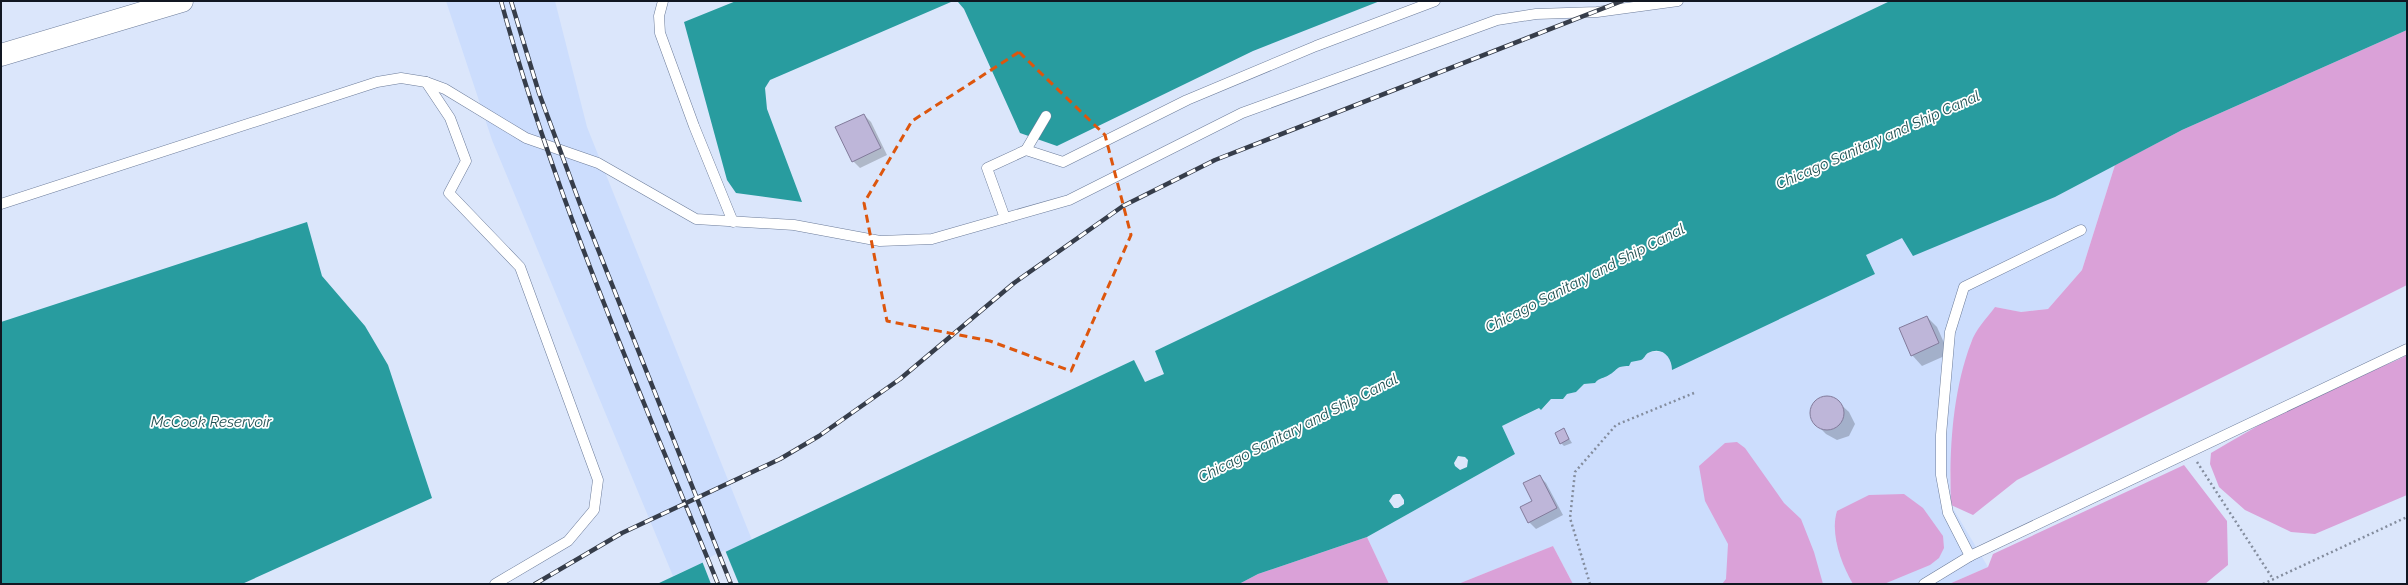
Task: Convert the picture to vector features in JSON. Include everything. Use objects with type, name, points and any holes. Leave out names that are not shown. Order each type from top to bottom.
[{"type":"highway","points":[[1,55],[182,1]]},
{"type":"lane","points":[[663,1],[659,16],[660,33],[694,126],[733,222]]},
{"type":"lane","points":[[1026,150],[1063,162],[1187,100],[1316,46],[1435,1]]},
{"type":"lane","points":[[1,204],[377,82],[401,78],[426,82],[445,89],[526,138],[598,163],[696,219],[794,225],[880,241],[932,239],[1068,200],[1242,113],[1497,20],[1536,14],[1597,12],[1678,1]]},
{"type":"lane","points":[[426,82],[450,118],[466,161],[449,193],[520,267],[598,480],[594,510],[568,541],[495,584]]},
{"type":"lane","points":[[1005,218],[987,168],[1026,150],[1046,116]]},
{"type":"lane","points":[[1970,556],[1948,513],[1941,475],[1941,435],[1950,332],[1964,287],[2081,230]]},
{"type":"lane","points":[[1924,584],[1970,556],[2407,349]]},
{"type":"path","points":[[1590,584],[1570,518],[1575,472],[1616,425],[1694,393]]},
{"type":"path","points":[[2190,452],[2273,579]]},
{"type":"path","points":[[2263,584],[2407,517]]},
{"type":"highlighted area","points":[[1019,52],[1105,135],[1131,235],[1071,371],[990,341],[887,321],[864,203],[912,121]]},
{"type":"shaded area","points":[[446,1],[555,1],[587,127],[752,540],[673,576],[492,140]]},
{"type":"shaded area","points":[[2407,30],[2407,285],[2017,480],[1973,515],[1951,505],[1951,444],[1953,423],[1960,382],[1973,338],[1995,307],[2021,312],[2048,309],[2082,270],[2115,165],[2182,130]]},
{"type":"shaded area","points":[[2115,165],[2082,270],[2048,309],[2020,312],[1995,307],[1971,342],[1958,395],[1950,473],[1951,505],[1988,567],[1949,584],[1573,584],[1553,546],[1458,584],[1389,584],[1367,537],[1515,454],[1502,426],[1540,408],[1541,410],[1551,399],[1563,399],[1567,394],[1576,392],[1584,384],[1595,383],[1598,378],[1608,376],[1617,367],[1628,366],[1631,362],[1641,360],[1650,352],[1662,352],[1668,356],[1672,362],[1672,369],[1875,274],[1866,255],[1902,237],[2055,197]]},
{"type":"shaded area","points":[[2407,355],[2407,495],[2315,534],[2291,532],[2245,510],[2219,487],[2210,464],[2211,453],[2306,399],[2348,379]]},
{"type":"shaded area","points":[[1737,442],[1745,448],[1784,503],[1801,519],[1814,552],[1823,584],[1722,584],[1726,579],[1728,544],[1705,501],[1699,466],[1725,443]]},
{"type":"shaded area","points":[[2184,465],[2227,521],[2228,565],[2205,584],[1949,584],[1988,567],[1993,554]]},
{"type":"shaded area","points":[[1904,494],[1923,508],[1943,536],[1944,548],[1939,558],[1930,565],[1884,584],[1853,584],[1844,567],[1838,548],[1835,529],[1837,511],[1869,495]]},
{"type":"shaded area","points":[[1367,537],[1389,584],[1239,584],[1258,574]]},
{"type":"shaded area","points":[[1553,546],[1573,584],[1458,584]]},
{"type":"water","points":[[736,1],[1380,1],[1253,51],[1057,146],[1020,133],[964,9],[958,2],[951,2],[770,80],[765,88],[767,109],[802,202],[736,193],[727,180],[684,22]]},
{"type":"water","name":"Chicago Sanitary and Ship Canal","points":[[1890,1],[2407,1],[2407,30],[2182,130],[2055,197],[1913,256],[1902,238],[1866,255],[1875,274],[1672,370],[1672,365],[1665,354],[1658,351],[1653,351],[1648,353],[1642,359],[1631,362],[1629,366],[1619,368],[1595,383],[1584,384],[1576,392],[1567,394],[1563,399],[1551,399],[1541,410],[1539,408],[1502,426],[1515,454],[1367,537],[1258,574],[1239,584],[657,584],[1134,360],[1145,382],[1164,374],[1155,351]],"holes":[[[1458,456],[1465,457],[1468,460],[1467,467],[1460,470],[1455,466],[1454,463]],[[1400,494],[1404,500],[1404,504],[1398,508],[1394,508],[1389,501],[1393,495]]]},
{"type":"water","name":"McCook Reservoir","points":[[307,222],[322,276],[365,326],[388,365],[432,498],[242,584],[1,584],[1,322]]},
{"type":"pier","points":[[725,550],[739,584],[711,584],[702,561]]},
{"type":"building","points":[[864,114],[881,148],[852,162],[835,127]]},
{"type":"building","points":[[1927,316],[1939,343],[1911,356],[1899,328]]},
{"type":"building","points":[[1827,396],[1833,397],[1839,401],[1843,407],[1843,419],[1839,425],[1833,429],[1827,430],[1821,429],[1815,425],[1811,419],[1810,413],[1811,407],[1815,401],[1821,397]]},
{"type":"building","points":[[1564,428],[1569,439],[1560,444],[1555,433]]},
{"type":"building","points":[[1540,475],[1557,508],[1528,523],[1520,507],[1532,501],[1523,483]]},
{"type":"railway","points":[[501,1],[523,76],[573,223],[601,296],[718,584]]},
{"type":"railway","points":[[511,1],[539,93],[580,204],[731,584]]},
{"type":"railway","points":[[535,584],[622,533],[780,459],[819,436],[900,379],[1014,283],[1123,206],[1215,160],[1622,1]]}]
